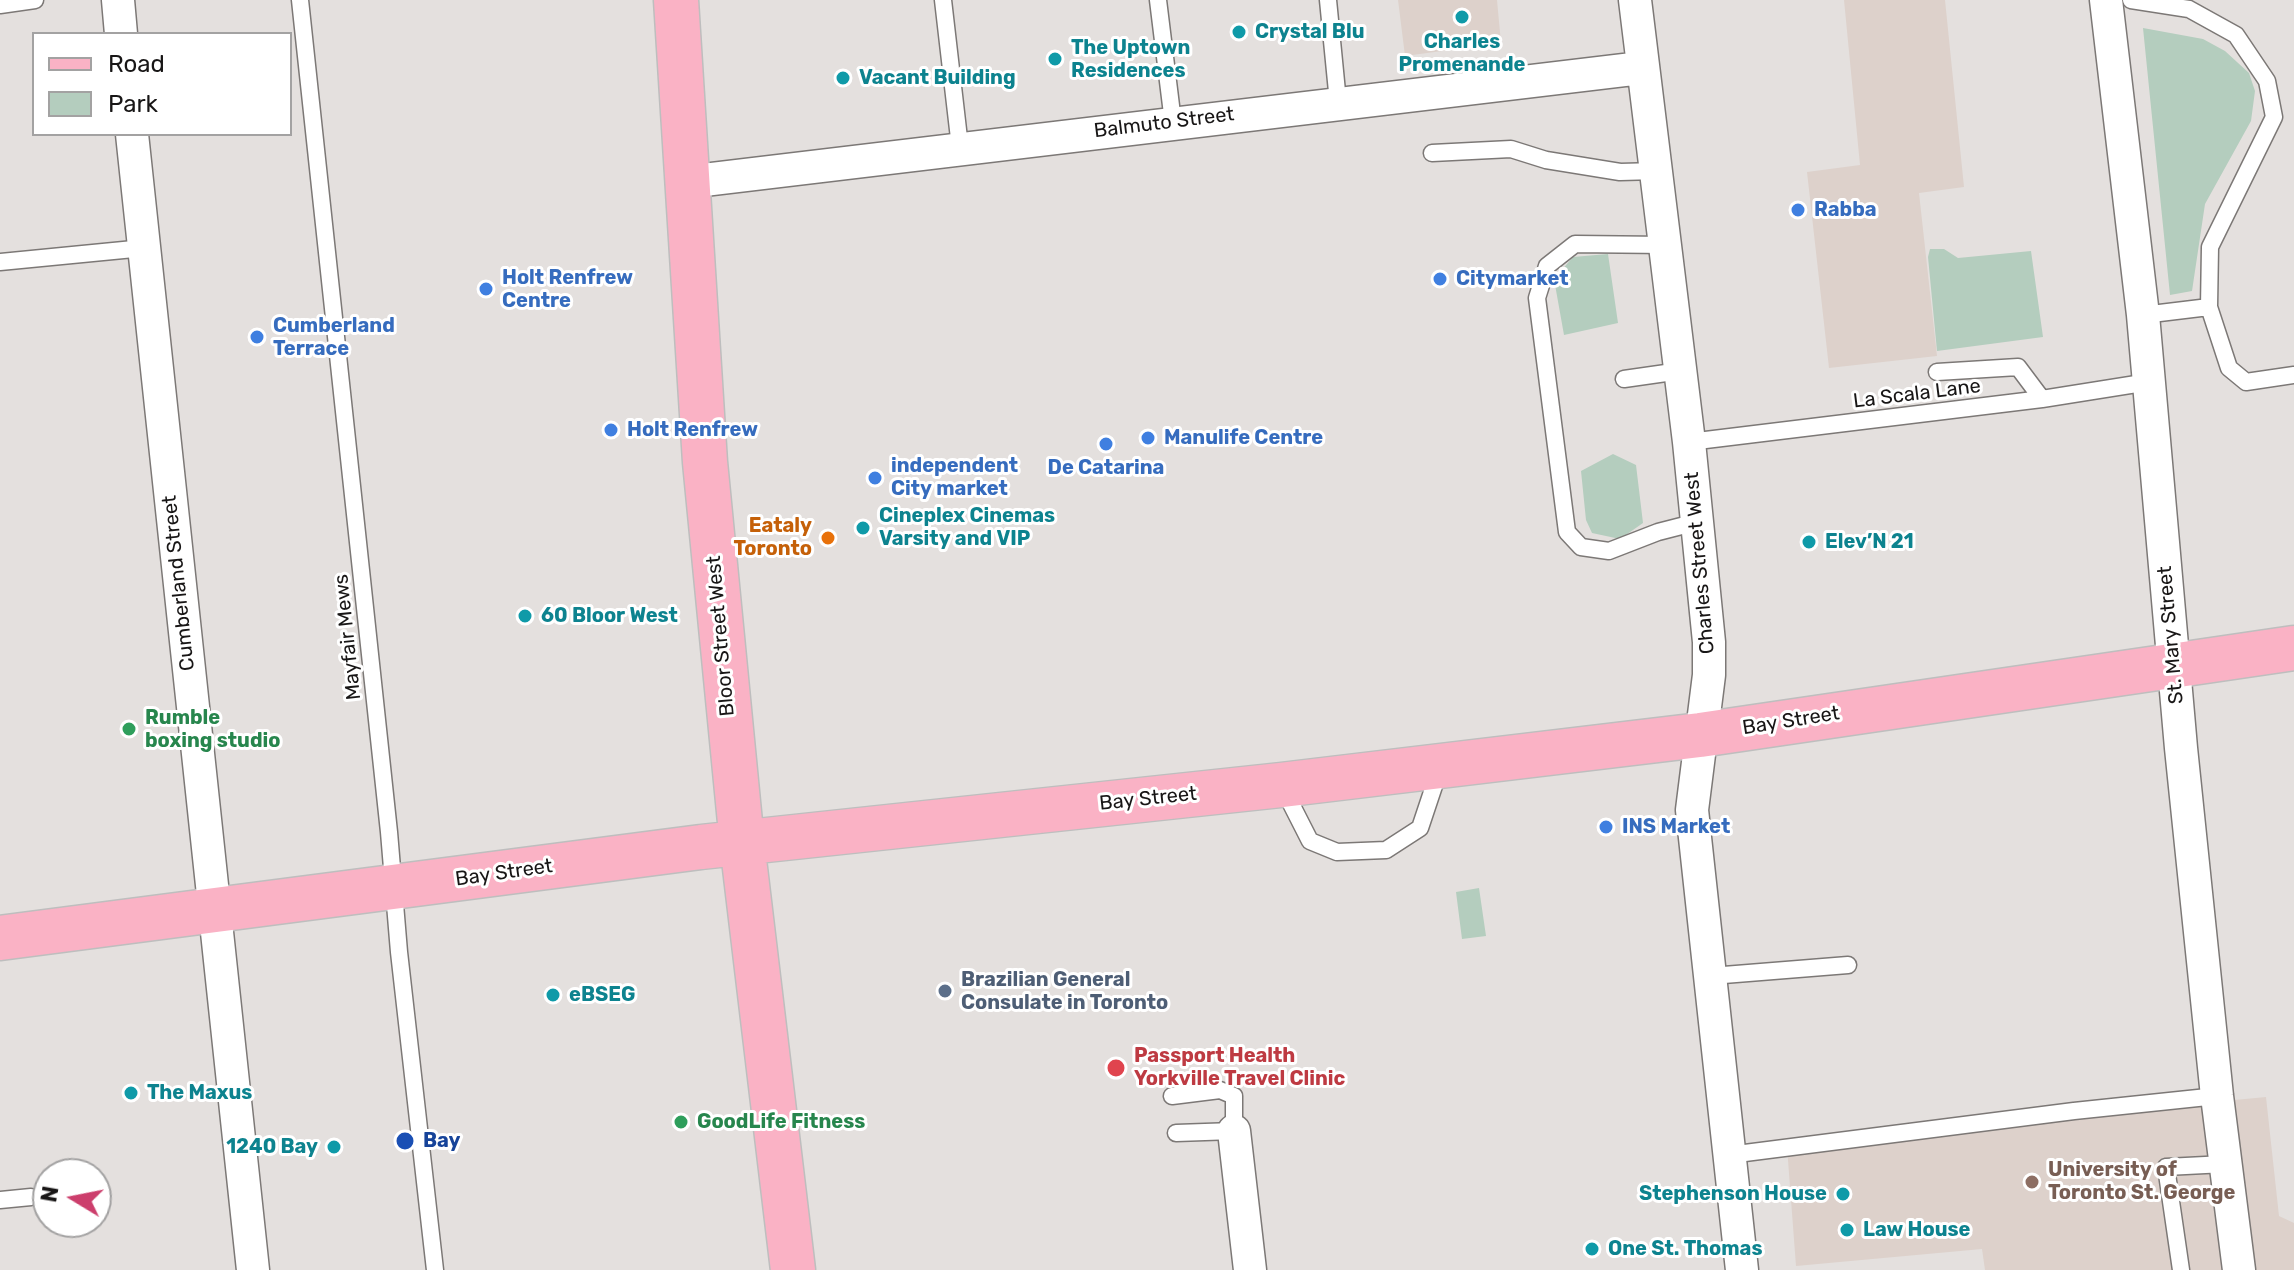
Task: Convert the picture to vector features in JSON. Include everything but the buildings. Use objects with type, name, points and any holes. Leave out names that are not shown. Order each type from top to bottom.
[{"type":"main road","name":"Bloor Street West","points":[[676,0],[705,462],[742,843],[793,1270]]},
{"type":"main road","name":"Bay Street","points":[[0,938],[742,843],[1281,785],[1700,735],[2294,648]]},
{"type":"street","points":[[118,0],[121,32]]},
{"type":"street","name":"Charles Street West","points":[[1635,0],[1689,442],[1709,642],[1709,675],[1692,810],[1742,1270]]},
{"type":"street","name":"St. Mary Street","points":[[2106,0],[2143,315],[2217,1096],[2239,1270]]},
{"type":"street","name":"Balmuto Street","points":[[687,182],[1641,68]]},
{"type":"street","name":"Cumberland Street","points":[[132,136],[253,1270]]},
{"type":"street","points":[[1234,1131],[1250,1270]]},
{"type":"lane","points":[[0,5],[35,0]]},
{"type":"lane","name":"Mayfair Mews","points":[[300,0],[400,967],[435,1270]]},
{"type":"lane","points":[[943,0],[960,147]]},
{"type":"lane","points":[[1158,0],[1173,122]]},
{"type":"lane","points":[[1328,0],[1338,102]]},
{"type":"lane","points":[[2131,0],[2189,9],[2236,35],[2267,81],[2274,117],[2210,247],[2209,307],[2229,368],[2246,382],[2294,375]]},
{"type":"lane","points":[[1432,153],[1511,149],[1546,160],[1620,172],[1657,171]]},
{"type":"lane","points":[[1666,245],[1575,244],[1547,266],[1537,298],[1567,532],[1581,547],[1609,551],[1658,532],[1697,522]]},
{"type":"lane","points":[[0,262],[144,248]]},
{"type":"lane","points":[[2143,315],[2209,307]]},
{"type":"lane","points":[[1937,372],[2018,367],[2042,399]]},
{"type":"lane","points":[[1624,379],[1680,371]]},
{"type":"lane","name":"La Scala Lane","points":[[1689,442],[2042,399],[2149,382]]},
{"type":"lane","points":[[1281,785],[1310,841],[1337,852],[1386,850],[1420,828],[1441,765]]},
{"type":"lane","points":[[1711,976],[1848,965]]},
{"type":"lane","points":[[1172,1096],[1220,1090],[1234,1096],[1234,1131],[1176,1133]]},
{"type":"lane","points":[[1729,1155],[2217,1096]]},
{"type":"lane","points":[[2181,1270],[2166,1167],[2225,1164]]},
{"type":"lane","points":[[0,1200],[31,1197]]},
{"type":"shaded area","name":"Charles Promenande","points":[[1398,0],[1497,0],[1501,43],[1405,56]]},
{"type":"shaded area","points":[[1844,0],[1945,0],[1964,187],[1919,193],[1937,356],[1829,368],[1807,172],[1860,165]]},
{"type":"shaded area","name":"University of Toronto St. George","points":[[2266,1097],[2279,1216],[2294,1223],[2294,1270],[1985,1270],[1982,1249],[1796,1266],[1787,1147],[1969,1125]]},
{"type":"green space","points":[[2143,28],[2203,39],[2225,51],[2249,73],[2255,91],[2251,121],[2205,204],[2192,291],[2170,295]]},
{"type":"green space","points":[[1930,249],[1944,249],[1958,258],[2031,251],[2043,337],[1937,351],[1928,257]]},
{"type":"green space","points":[[1608,254],[1618,323],[1564,335],[1554,279],[1573,257]]},
{"type":"green space","points":[[1613,454],[1636,465],[1643,523],[1620,539],[1592,533],[1586,520],[1581,471]]},
{"type":"green space","points":[[1479,888],[1486,936],[1462,939],[1456,892]]},
{"type":"place","name":"Charles Promenande","points":[[1462,17]]},
{"type":"place","name":"Crystal Blu","points":[[1239,32]]},
{"type":"place","name":"The Uptown Residences","points":[[1055,59]]},
{"type":"place","name":"Vacant Building","points":[[843,78]]},
{"type":"place","name":"Rabba","points":[[1798,210]]},
{"type":"place","name":"Citymarket","points":[[1440,279]]},
{"type":"place","name":"Holt Renfrew Centre","points":[[486,289]]},
{"type":"place","name":"Cumberland Terrace","points":[[257,337]]},
{"type":"place","name":"Holt Renfrew","points":[[611,430]]},
{"type":"place","name":"Manulife Centre","points":[[1148,438]]},
{"type":"place","name":"De Catarina","points":[[1106,444]]},
{"type":"place","name":"independent City market","points":[[875,478]]},
{"type":"place","name":"Cineplex Cinemas Varsity and VIP","points":[[863,528]]},
{"type":"place","name":"Eataly Toronto","points":[[828,538]]},
{"type":"place","name":"Elev’N 21","points":[[1809,542]]},
{"type":"place","name":"60 Bloor West","points":[[525,616]]},
{"type":"place","name":"Rumble boxing studio","points":[[129,729]]},
{"type":"place","name":"INS Market","points":[[1606,827]]},
{"type":"place","name":"Brazilian General Consulate in Toronto","points":[[945,991]]},
{"type":"place","name":"eBSEG","points":[[553,995]]},
{"type":"place","name":"Passport Health Yorkville Travel Clinic","points":[[1116,1068]]},
{"type":"place","name":"The Maxus","points":[[131,1093]]},
{"type":"place","name":"GoodLife Fitness","points":[[681,1122]]},
{"type":"place","name":"Bay","points":[[405,1141]]},
{"type":"place","name":"1240 Bay","points":[[334,1147]]},
{"type":"place","name":"University of Toronto St. George","points":[[2032,1182]]},
{"type":"place","name":"Stephenson House","points":[[1843,1194]]},
{"type":"place","name":"Law House","points":[[1847,1230]]},
{"type":"place","name":"One St. Thomas","points":[[1592,1249]]}]
